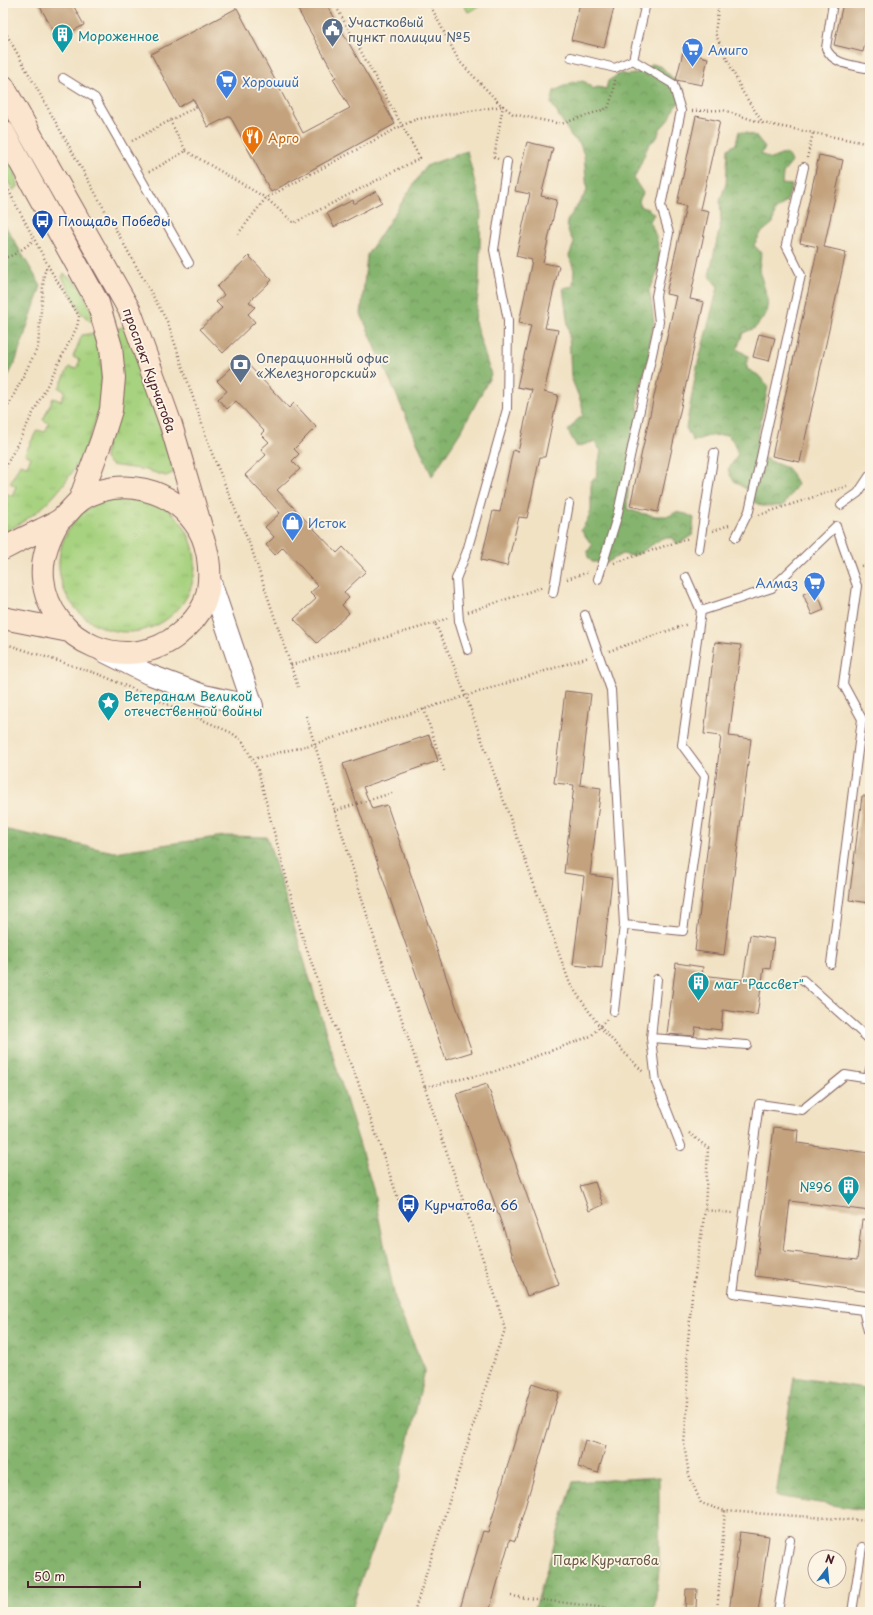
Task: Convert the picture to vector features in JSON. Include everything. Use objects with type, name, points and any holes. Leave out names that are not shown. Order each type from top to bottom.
[{"type":"main road","name":"проспект Курчатова","points":[[3,86],[130,311],[171,425],[204,538]]},
{"type":"main road","name":"проспект Курчатова","points":[[3,131],[98,303],[111,347],[114,378],[111,410],[102,440],[79,502]]},
{"type":"main road","points":[[126,487],[150,490],[172,500],[191,516],[204,538],[210,579],[204,604],[190,626],[170,642],[146,652],[120,654],[95,648],[69,631],[56,616],[48,597],[43,578],[44,558],[50,538],[60,521],[79,502],[101,491],[126,487]]},
{"type":"main road","points":[[3,549],[60,521]]},
{"type":"main road","points":[[3,618],[69,631]]},
{"type":"street","points":[[95,648],[148,674],[204,695],[253,706],[210,579]]},
{"type":"lane","points":[[633,60],[646,3]]},
{"type":"lane","points":[[834,3],[826,48],[828,54],[839,62],[870,69]]},
{"type":"lane","points":[[571,57],[615,68],[633,60]]},
{"type":"lane","points":[[598,579],[617,517],[659,322],[656,296],[670,233],[661,206],[681,111],[672,84],[633,60]]},
{"type":"lane","points":[[62,78],[95,98],[189,263]]},
{"type":"lane","points":[[468,650],[459,615],[456,579],[467,551],[507,409],[508,320],[494,250],[507,162]]},
{"type":"lane","points":[[736,537],[749,511],[801,275],[786,245],[804,167]]},
{"type":"lane","points":[[699,549],[714,453]]},
{"type":"lane","points":[[841,505],[858,493],[869,477]]},
{"type":"lane","points":[[553,593],[569,504]]},
{"type":"lane","points":[[701,611],[772,588],[836,526],[857,586],[842,684],[862,719],[831,964]]},
{"type":"lane","points":[[624,925],[683,931],[705,776],[682,745],[701,611],[686,577]]},
{"type":"lane","points":[[585,615],[611,690],[624,925],[614,1010]]},
{"type":"lane","points":[[657,979],[650,1038],[656,1082],[681,1146]]},
{"type":"lane","points":[[803,980],[870,1040]]},
{"type":"lane","points":[[650,1038],[747,1045]]},
{"type":"lane","points":[[870,1068],[869,1079],[845,1075],[802,1110],[759,1104],[733,1293],[863,1310],[870,1339]]},
{"type":"lane","points":[[778,1612],[790,1540]]},
{"type":"lane","points":[[852,1612],[862,1547]]},
{"type":"path","points":[[170,121],[186,151],[266,198],[294,223],[420,158],[334,3]]},
{"type":"path","points":[[429,3],[459,61],[503,106],[513,114],[561,124],[608,108],[614,91],[615,68]]},
{"type":"path","points":[[719,3],[715,33],[742,91],[763,123]]},
{"type":"path","points":[[122,146],[197,106]]},
{"type":"path","points":[[238,234],[266,198],[403,125],[417,119],[503,106]]},
{"type":"path","points":[[503,106],[494,157],[507,162]]},
{"type":"path","points":[[681,111],[723,110],[763,123],[870,144]]},
{"type":"path","points":[[804,167],[813,133]]},
{"type":"path","points":[[140,177],[186,151]]},
{"type":"path","points":[[3,180],[34,240],[79,316],[77,327],[3,472]]},
{"type":"path","points":[[3,258],[17,252],[34,240]]},
{"type":"path","points":[[3,416],[38,347],[44,274],[48,265]]},
{"type":"path","points":[[291,665],[435,623],[745,520],[869,477]]},
{"type":"path","points":[[252,759],[314,744],[700,620]]},
{"type":"path","points":[[435,623],[466,696],[570,984],[600,1027],[649,1078]]},
{"type":"path","points":[[3,643],[101,675],[232,733],[243,742],[258,770],[301,932],[325,1002],[358,1082],[403,1213]]},
{"type":"path","points":[[424,709],[445,772]]},
{"type":"path","points":[[306,716],[371,928],[497,1301],[505,1330],[414,1612]]},
{"type":"path","points":[[334,811],[392,793]]},
{"type":"path","points":[[425,1088],[493,1072],[591,1036],[614,1010]]},
{"type":"path","points":[[689,1133],[708,1148],[705,1210],[692,1295],[687,1353],[688,1402],[684,1444],[689,1475],[701,1503],[725,1511],[870,1521]]},
{"type":"path","points":[[705,1210],[744,1215]]},
{"type":"path","points":[[718,1612],[725,1511]]},
{"type":"path","points":[[511,1596],[638,1612]]},
{"type":"green space","points":[[463,3],[486,3],[468,12]]},
{"type":"green space","points":[[653,64],[662,67],[685,91],[683,98],[674,108],[670,118],[660,129],[657,138],[649,144],[634,179],[643,193],[639,201],[641,207],[648,209],[654,214],[650,221],[657,239],[660,256],[657,272],[649,290],[654,324],[650,338],[649,355],[637,401],[641,424],[629,478],[627,509],[656,516],[669,516],[676,512],[686,514],[694,518],[692,536],[677,544],[673,538],[662,538],[640,553],[632,556],[622,554],[608,562],[592,562],[587,553],[592,545],[581,530],[589,517],[591,510],[591,481],[596,477],[601,451],[595,442],[577,447],[568,431],[583,415],[582,405],[571,377],[569,333],[563,288],[573,286],[574,270],[569,256],[574,243],[568,231],[567,221],[587,191],[584,155],[580,144],[572,137],[551,103],[554,91],[575,82],[584,82],[592,89],[598,87],[606,89],[608,81],[621,73],[630,75]]},
{"type":"green space","points":[[739,131],[756,136],[765,147],[761,154],[771,159],[786,153],[792,162],[783,173],[782,184],[792,185],[787,201],[775,211],[773,223],[761,233],[754,245],[761,253],[759,270],[768,300],[766,314],[755,328],[743,333],[737,349],[748,356],[747,369],[758,375],[768,386],[759,429],[756,455],[787,468],[792,474],[797,485],[783,506],[762,506],[747,498],[747,489],[735,482],[728,470],[738,454],[733,441],[727,435],[709,436],[693,441],[686,428],[697,367],[718,287],[709,276],[721,222],[720,200],[726,184],[728,149],[736,144]]},
{"type":"green space","points":[[3,151],[14,160],[18,187],[13,190],[3,173]]},
{"type":"green space","points":[[467,151],[481,207],[479,285],[475,322],[491,375],[463,428],[432,476],[361,314],[367,255],[426,166]]},
{"type":"green space","points":[[3,222],[41,286],[15,363],[3,386]]},
{"type":"green space","points":[[64,274],[81,286],[95,318],[91,322],[81,313],[62,277]]},
{"type":"green space","points":[[127,326],[175,472],[166,476],[146,470],[111,465],[105,459],[116,329]]},
{"type":"green space","points":[[94,333],[100,355],[102,378],[100,401],[86,447],[61,487],[46,504],[25,520],[3,533],[3,498],[5,493],[12,496],[16,486],[10,483],[20,464],[27,466],[31,457],[25,454],[37,430],[45,432],[49,423],[43,420],[53,398],[61,401],[65,391],[59,388],[69,367],[76,369],[80,360],[73,357],[82,335]]},
{"type":"green space","points":[[127,496],[153,501],[175,516],[190,538],[195,564],[190,590],[175,612],[153,627],[127,632],[101,627],[79,612],[64,590],[59,564],[64,538],[79,516],[101,501]]},
{"type":"green space","points":[[3,829],[114,852],[224,836],[267,837],[373,1189],[396,1303],[425,1370],[400,1478],[362,1577],[351,1612],[3,1612]]},
{"type":"green space","points":[[794,1377],[870,1389],[870,1511],[776,1496]]},
{"type":"green space","name":"Парк Курчатова","points":[[659,1477],[659,1570],[654,1612],[534,1612],[573,1482]]},
{"type":"building","points":[[38,3],[72,3],[84,25],[58,39]]},
{"type":"building","name":"Хороший","points":[[294,3],[326,3],[395,124],[271,192],[230,116],[208,127],[193,99],[179,107],[151,54],[237,8],[303,133],[350,108],[333,79],[336,77]]},
{"type":"building","points":[[580,3],[615,3],[604,48],[571,40]]},
{"type":"building","points":[[843,3],[870,3],[870,22],[863,52],[834,45]]},
{"type":"building","name":"Амиго","points":[[683,52],[708,58],[702,85],[676,80]]},
{"type":"building","points":[[696,116],[720,121],[700,209],[709,211],[690,299],[704,302],[658,512],[630,506],[676,296],[666,294],[686,206],[677,204]]},
{"type":"building","points":[[527,142],[553,148],[541,196],[557,200],[543,263],[559,266],[545,328],[558,330],[544,392],[558,395],[545,457],[540,457],[527,518],[519,517],[507,566],[481,560],[493,511],[500,512],[513,450],[518,452],[532,390],[517,387],[531,325],[519,323],[532,260],[516,256],[530,194],[515,191]]},
{"type":"building","points":[[819,155],[843,160],[824,247],[846,252],[800,462],[772,456],[818,247],[800,243]]},
{"type":"building","points":[[376,191],[382,202],[334,227],[327,213],[353,200],[354,204]]},
{"type":"building","points":[[249,256],[272,280],[249,302],[255,307],[248,314],[255,322],[223,353],[200,329],[222,308],[216,302],[224,295],[217,287]]},
{"type":"building","points":[[759,334],[775,338],[769,361],[753,357]]},
{"type":"building","points":[[242,358],[289,408],[294,403],[316,427],[294,449],[299,454],[292,461],[300,469],[277,490],[337,553],[343,547],[366,571],[344,592],[349,598],[342,605],[349,613],[317,643],[294,619],[316,599],[310,593],[318,586],[283,547],[275,555],[266,545],[274,537],[265,527],[280,513],[245,475],[266,455],[261,449],[269,442],[261,434],[264,431],[236,401],[227,409],[218,399],[227,391],[217,381]]},
{"type":"building","name":"Алмаз","points":[[816,589],[824,610],[812,615],[803,594]]},
{"type":"building","points":[[715,642],[741,645],[729,736],[751,739],[724,955],[695,951],[721,736],[704,734]]},
{"type":"building","points":[[565,691],[591,694],[580,785],[601,788],[590,875],[612,878],[602,968],[573,965],[584,876],[564,873],[574,785],[554,783]]},
{"type":"building","points":[[429,735],[438,761],[363,787],[372,809],[387,805],[472,1052],[446,1060],[343,764]]},
{"type":"building","points":[[862,796],[870,796],[870,903],[849,900]]},
{"type":"building","name":"маг \"Рассвет\"","points":[[750,935],[774,939],[770,969],[764,968],[757,1015],[723,1010],[721,1030],[696,1027],[694,1036],[667,1034],[676,963],[703,967],[702,975],[743,980]]},
{"type":"building","points":[[487,1084],[559,1285],[527,1296],[456,1094]]},
{"type":"building","name":"№96","points":[[774,1127],[798,1130],[797,1143],[870,1153],[870,1211],[790,1201],[784,1251],[857,1260],[862,1220],[870,1221],[870,1292],[755,1276]]},
{"type":"building","points":[[595,1182],[603,1205],[589,1211],[580,1186]]},
{"type":"building","points":[[532,1383],[559,1392],[515,1541],[510,1539],[489,1612],[459,1612],[483,1531],[488,1532]]},
{"type":"building","points":[[585,1440],[606,1446],[598,1473],[578,1467]]},
{"type":"building","points":[[740,1532],[769,1536],[758,1612],[729,1612]]},
{"type":"building","points":[[686,1589],[697,1589],[696,1608],[685,1608]]},
{"type":"place","name":"Участковый пункт полиции №5","points":[[332,48]]},
{"type":"place","name":"Мороженное","points":[[63,54]]},
{"type":"place","name":"Амиго","points":[[692,68]]},
{"type":"place","name":"Хороший","points":[[226,100]]},
{"type":"place","name":"Арго","points":[[252,156]]},
{"type":"place","name":"Площадь Победы","points":[[42,240]]},
{"type":"place","name":"Операционный офис «Железногорский»","points":[[240,384]]},
{"type":"place","name":"Исток","points":[[293,542]]},
{"type":"place","name":"Алмаз","points":[[814,602]]},
{"type":"place","name":"Ветеранам Великой отечественной войны","points":[[108,722]]},
{"type":"place","name":"маг \"Рассвет\"","points":[[698,1002]]},
{"type":"place","name":"№96","points":[[848,1206]]},
{"type":"place","name":"Курчатова, 66","points":[[409,1224]]}]
